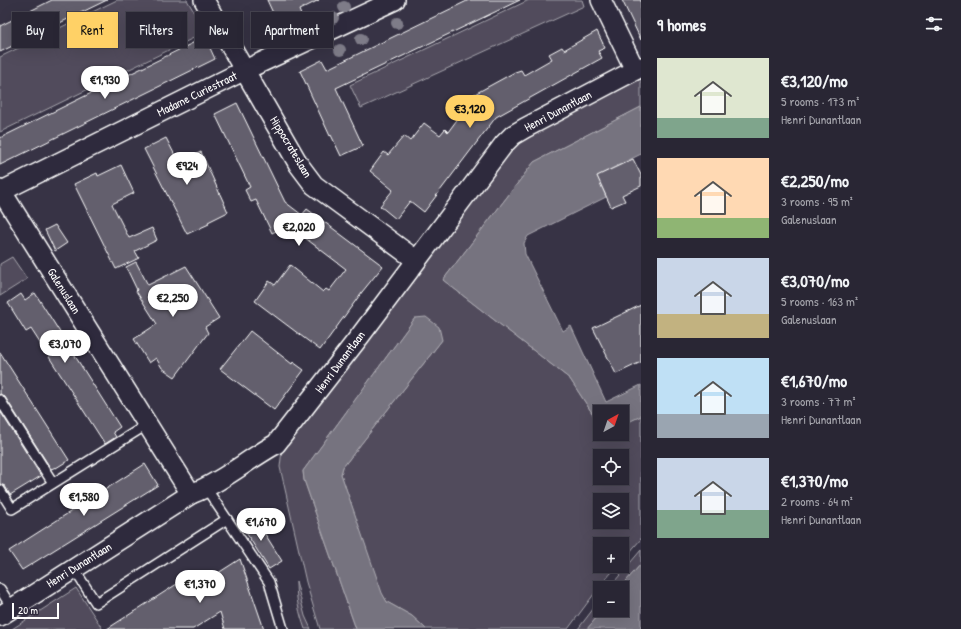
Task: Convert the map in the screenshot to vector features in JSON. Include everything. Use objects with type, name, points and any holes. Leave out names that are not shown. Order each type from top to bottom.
[{"type":"street","name":"Hippocrateslaan","points":[[204,0],[299,165],[314,185],[416,260]]},
{"type":"street","name":"Madame Curiestraat","points":[[0,191],[245,70],[395,0]]},
{"type":"street","points":[[601,0],[638,68]]},
{"type":"street","name":"Henri Dunantlaan","points":[[6,612],[276,444],[360,336],[504,144],[513,135],[638,68]]},
{"type":"street","name":"Galenuslaan","points":[[0,191],[148,424],[199,491]]},
{"type":"lane","points":[[0,400],[53,483]]},
{"type":"lane","points":[[0,490],[12,509],[148,424]]},
{"type":"lane","points":[[199,491],[227,519],[269,582],[283,629]]},
{"type":"lane","points":[[74,569],[96,603],[227,519]]},
{"type":"lane","points":[[0,589],[6,612]]},
{"type":"shaded area","points":[[117,0],[187,0],[195,13],[195,37],[187,41],[187,12],[126,12],[126,48],[173,48],[0,132],[0,57],[18,48],[59,48],[59,28],[67,24],[67,48],[118,48],[118,12],[92,12]]},
{"type":"shaded area","points":[[529,0],[582,0],[584,6],[361,108],[350,85]]},
{"type":"shaded area","points":[[641,79],[641,107],[534,162],[443,280],[570,379],[593,414],[593,441],[629,441],[629,422],[641,416],[641,539],[629,553],[629,537],[593,537],[593,573],[611,573],[604,581],[593,581],[593,595],[568,629],[426,629],[412,616],[387,602],[381,593],[341,474],[343,467],[442,340],[415,318],[303,471],[304,480],[356,629],[320,629],[306,582],[280,467],[282,450],[514,145],[532,133]]},
{"type":"shaded area","points":[[641,107],[641,154],[597,176],[606,197],[528,236],[524,243],[525,254],[563,331],[571,326],[606,402],[641,385],[641,416],[629,422],[629,405],[593,405],[593,414],[570,379],[443,280],[534,162]]},
{"type":"shaded area","points":[[12,257],[27,279],[0,296],[0,264]]},
{"type":"shaded area","points":[[426,317],[439,327],[442,340],[343,467],[341,474],[382,593],[387,602],[412,616],[426,629],[356,629],[304,480],[303,471],[415,318]]},
{"type":"shaded area","points":[[641,550],[641,564],[626,581],[615,581],[622,573],[629,573],[629,564]]},
{"type":"shaded area","points":[[641,564],[641,629],[587,629],[597,617],[629,617],[629,581],[626,581]]},
{"type":"shaded area","points":[[296,581],[305,616],[311,629],[305,629],[301,617],[297,600]]},
{"type":"shaded area","points":[[76,588],[102,628],[101,629],[12,629]]},
{"type":"shaded area","points":[[593,609],[593,617],[597,617],[587,629],[578,629]]},
{"type":"building","points":[[52,0],[107,0],[82,12],[67,12],[67,19],[59,23],[59,12],[28,12]]},
{"type":"building","points":[[267,0],[319,0],[299,10],[300,12],[273,12]]},
{"type":"building","points":[[469,0],[520,0],[336,88],[363,146],[341,156],[331,135],[330,136],[300,71],[322,60],[327,69]]},
{"type":"building","points":[[622,0],[641,0],[641,40]]},
{"type":"building","points":[[12,20],[12,46],[0,52],[0,26]]},
{"type":"building","points":[[597,31],[605,48],[598,51],[602,58],[496,117],[424,212],[410,201],[396,219],[380,206],[393,190],[370,171],[384,152],[388,155],[404,136],[410,141],[424,123],[440,135],[445,129],[448,132],[462,113],[462,109],[471,96],[515,72],[521,70],[524,75],[552,59],[549,54],[562,47],[564,50]]},
{"type":"building","points":[[195,42],[195,48],[210,48],[215,59],[0,165],[0,138],[183,48],[187,48],[187,46]]},
{"type":"building","points":[[237,103],[285,202],[302,215],[307,209],[383,266],[320,350],[255,301],[269,281],[275,285],[290,265],[323,292],[326,289],[329,291],[346,269],[288,225],[272,233],[256,200],[251,202],[245,190],[250,187],[215,114]]},
{"type":"building","points":[[166,138],[179,163],[201,152],[228,212],[208,222],[209,224],[187,234],[144,149]]},
{"type":"building","points":[[633,159],[641,175],[641,186],[622,195],[625,201],[611,207],[597,176]]},
{"type":"building","points":[[121,165],[134,193],[112,204],[129,238],[152,228],[157,240],[135,251],[139,258],[116,269],[74,184],[97,173],[98,176]]},
{"type":"building","points":[[55,225],[67,243],[55,251],[45,230]]},
{"type":"building","points":[[136,262],[148,285],[186,266],[219,318],[205,327],[208,333],[175,377],[162,368],[156,358],[149,363],[134,339],[157,324],[136,291],[137,290],[126,267]]},
{"type":"building","points":[[35,293],[120,427],[113,432],[116,437],[105,444],[31,329],[26,332],[8,303],[21,294],[25,300]]},
{"type":"building","points":[[641,305],[641,362],[616,374],[593,328]]},
{"type":"building","points":[[250,331],[292,364],[293,362],[304,370],[274,410],[220,369]]},
{"type":"building","points":[[0,352],[69,460],[56,468],[51,469],[5,397],[0,394]]},
{"type":"building","points":[[0,411],[41,476],[10,495],[5,486],[0,484]]},
{"type":"building","points":[[145,464],[158,485],[22,570],[9,551]]},
{"type":"building","points":[[253,515],[282,561],[269,569],[240,523]]},
{"type":"building","points":[[240,559],[264,629],[225,629],[220,612],[193,629],[107,629],[194,573],[201,584]]}]
